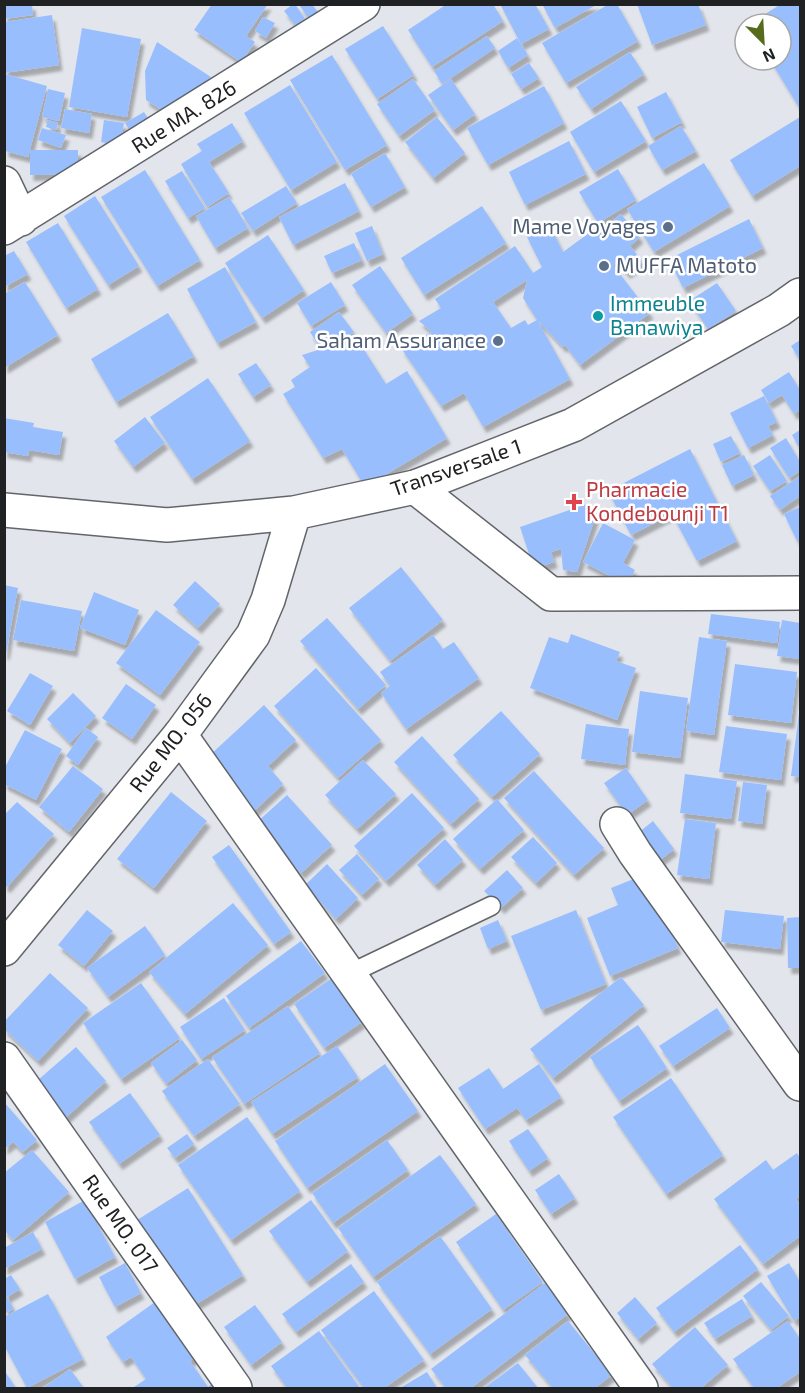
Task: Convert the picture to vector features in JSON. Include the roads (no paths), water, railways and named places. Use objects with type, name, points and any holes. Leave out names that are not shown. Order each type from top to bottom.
[{"type":"street","name":"Rue MA. 826","points":[[13,224],[363,4]]},
{"type":"street","points":[[4,183],[13,224]]},
{"type":"street","name":"Transversale 1","points":[[4,510],[167,525],[294,513],[415,487],[573,426],[779,310],[801,295]]},
{"type":"street","points":[[415,487],[551,594],[801,593]]},
{"type":"street","name":"Rue MO. 056","points":[[11,934],[180,735],[253,635],[268,600],[294,513]]},
{"type":"street","points":[[180,735],[641,1389]]},
{"type":"street","points":[[617,824],[635,853],[801,1084]]},
{"type":"street","name":"Rue MO. 017","points":[[4,1059],[235,1389]]},
{"type":"lane","points":[[349,974],[491,906]]},
{"type":"place","name":"Mame Voyages","points":[[668,227]]},
{"type":"place","name":"MUFFA Matoto","points":[[604,266]]},
{"type":"place","name":"Immeuble Banawiya","points":[[598,316]]},
{"type":"place","name":"Saham Assurance","points":[[498,341]]},
{"type":"place","name":"Pharmacie Kondebounji T1","points":[[574,502]]}]
